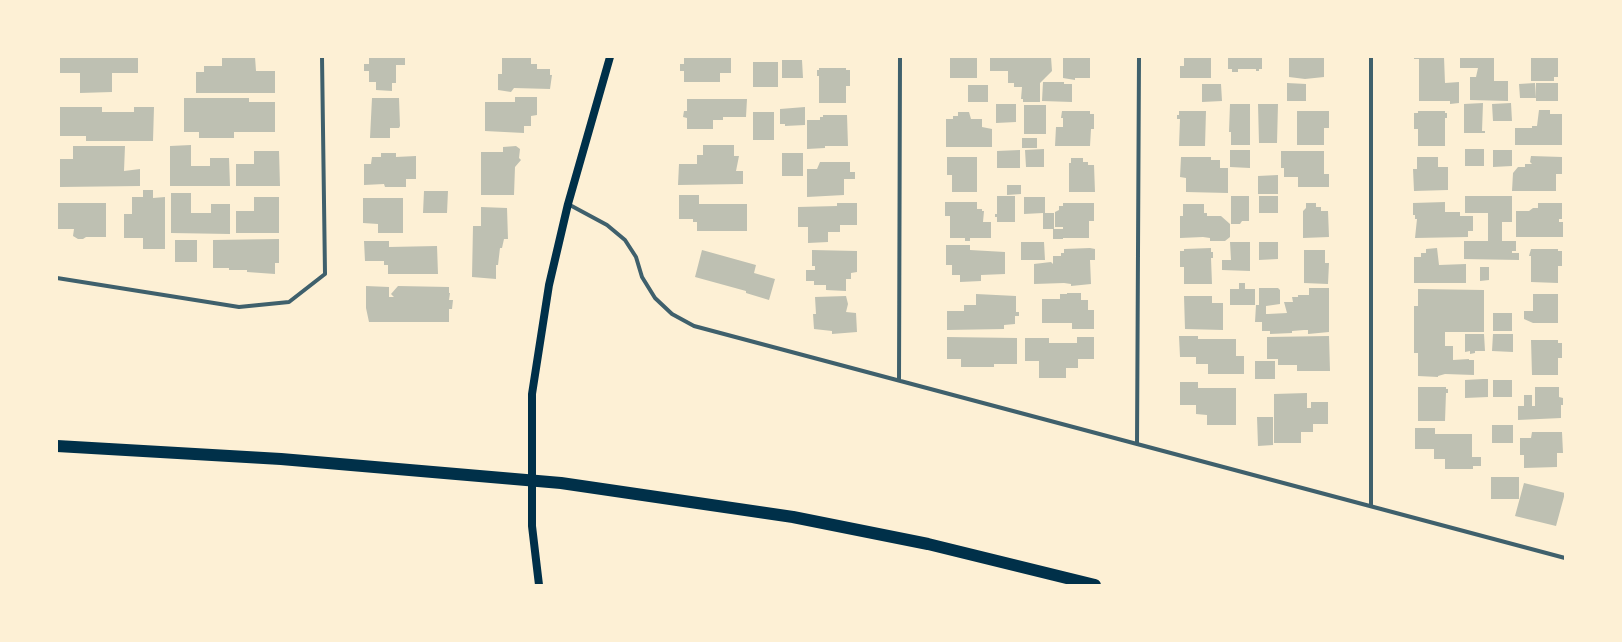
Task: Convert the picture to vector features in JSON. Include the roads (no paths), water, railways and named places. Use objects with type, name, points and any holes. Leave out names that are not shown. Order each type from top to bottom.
[{"type":"highway","points":[[57,446],[415,470],[562,483],[793,517],[921,543],[1095,585]]},
{"type":"main road","points":[[540,585],[532,526],[532,394],[549,285],[568,204],[610,57]]},
{"type":"street","points":[[57,278],[239,307],[288,302],[325,274],[322,57]]},
{"type":"street","points":[[899,380],[900,57]]},
{"type":"street","points":[[1137,444],[1139,57]]},
{"type":"street","points":[[1371,57],[1371,506]]},
{"type":"street","points":[[568,204],[607,225],[625,240],[636,257],[642,277],[655,298],[672,314],[694,326],[1565,558]]}]
